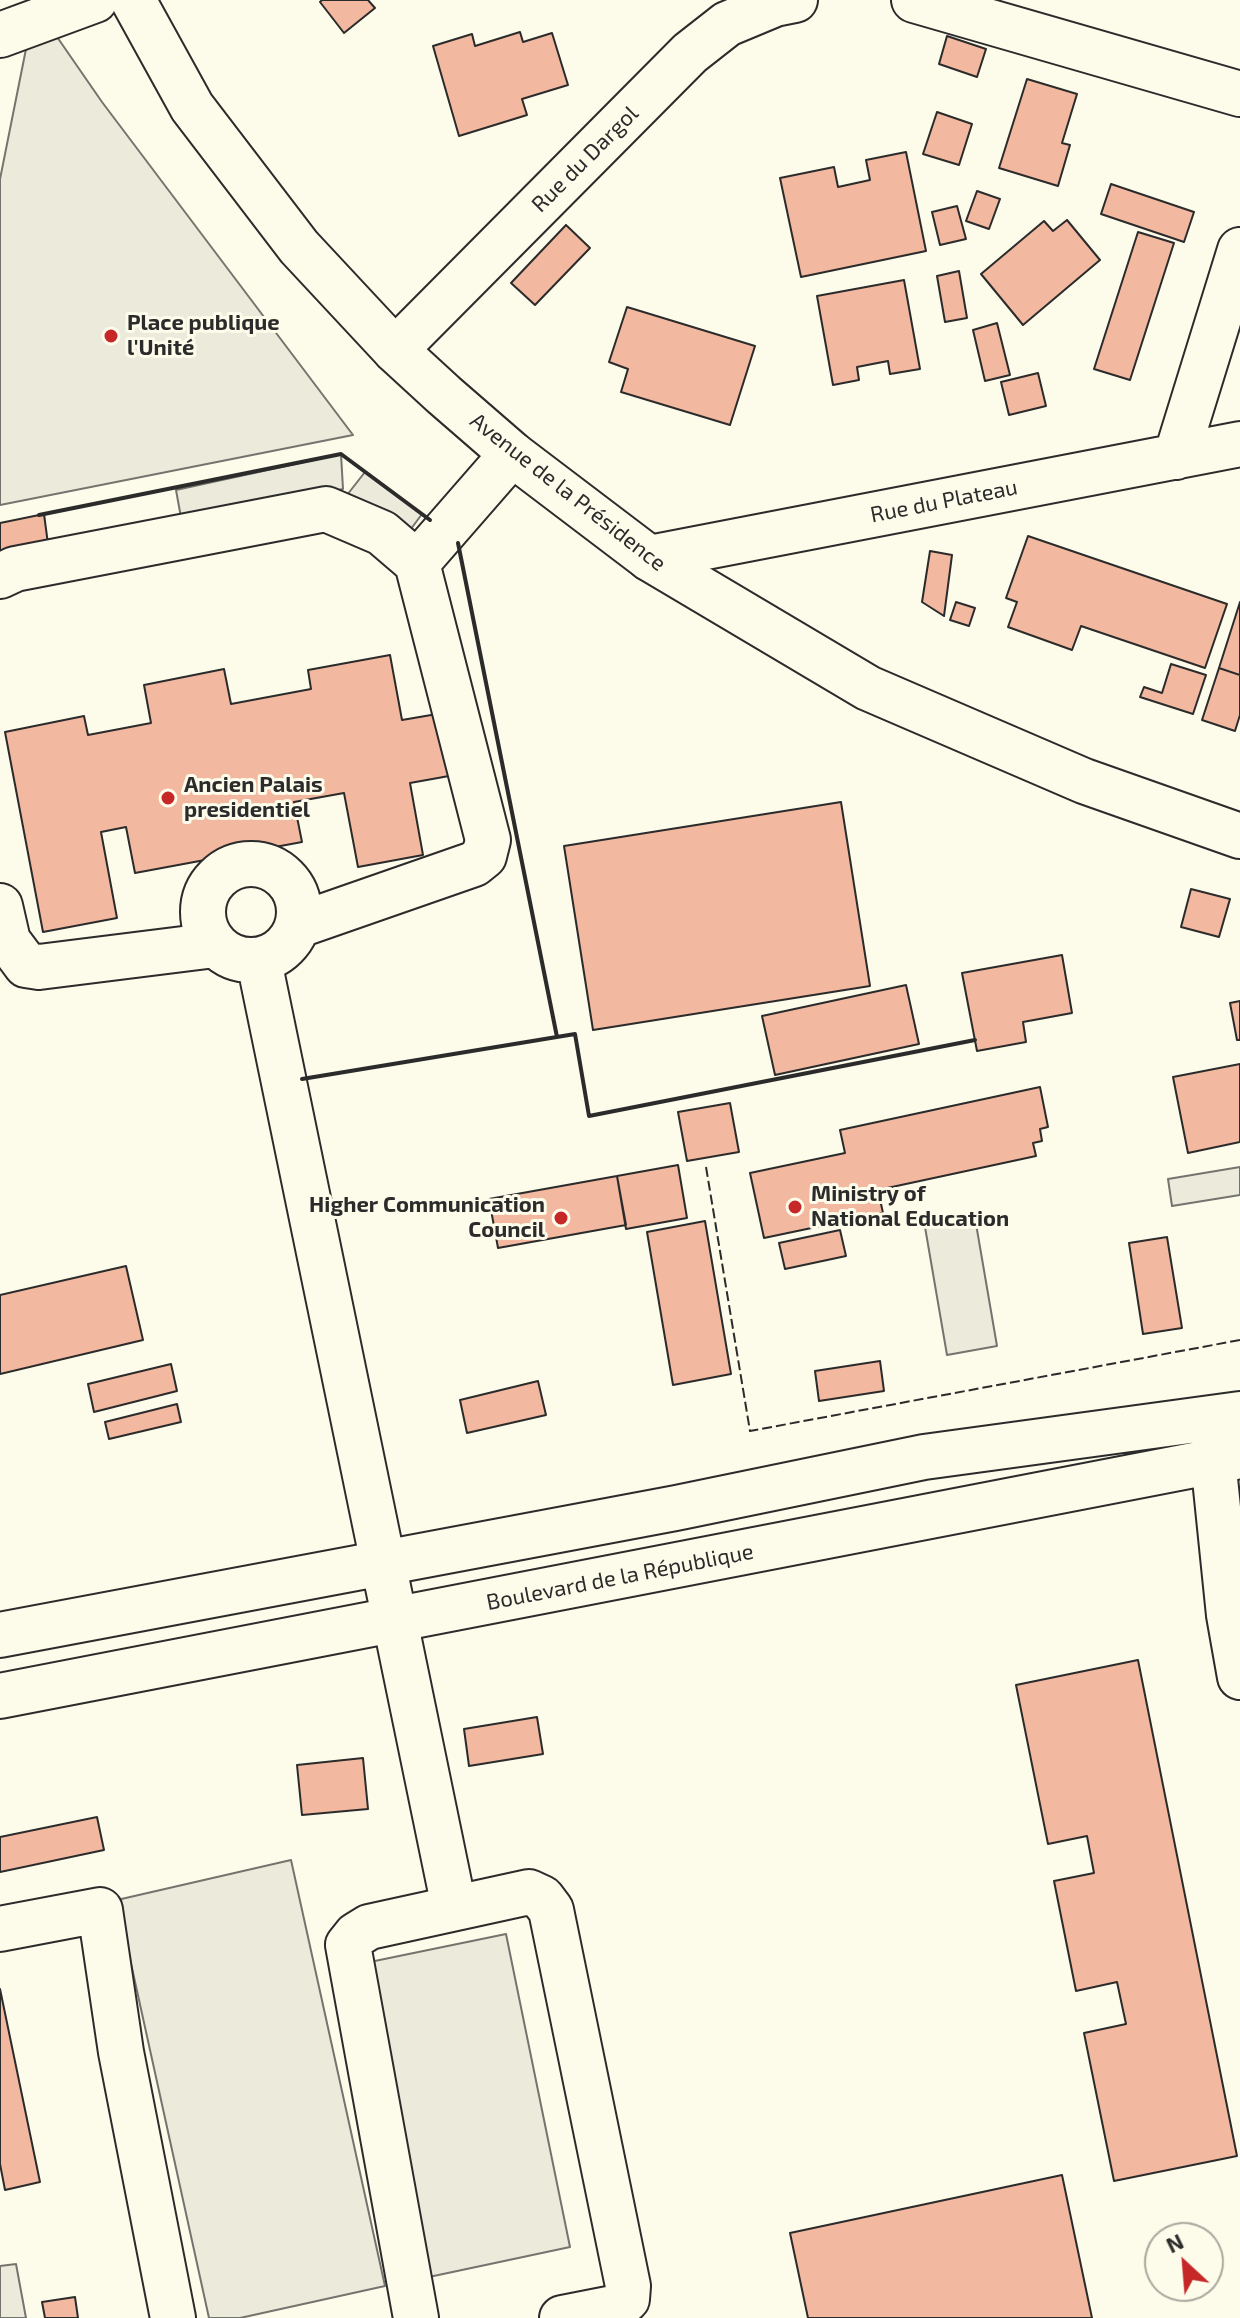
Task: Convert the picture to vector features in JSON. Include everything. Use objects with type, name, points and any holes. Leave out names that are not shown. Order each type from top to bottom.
[{"type":"main road","points":[[0,35],[95,0]]},
{"type":"main road","name":"Avenue de la Présidence","points":[[133,0],[192,107],[299,247],[395,350],[512,454],[649,558],[868,688],[1084,781],[1240,836]]},
{"type":"main road","name":"Rue du Dargol","points":[[395,350],[690,53],[727,24],[775,4],[795,0]]},
{"type":"main road","points":[[914,0],[1240,94]]},
{"type":"main road","points":[[1176,457],[1240,250]]},
{"type":"main road","name":"Rue du Plateau","points":[[649,558],[1240,444]]},
{"type":"main road","points":[[417,563],[512,454]]},
{"type":"main road","points":[[0,576],[15,569],[326,509],[382,533],[417,563],[488,840],[484,856],[474,864],[299,925]]},
{"type":"main road","points":[[244,865],[263,865],[281,873],[293,888],[299,906],[299,925],[290,942],[276,954],[259,961],[239,960],[215,945],[202,919],[204,901],[212,883],[226,871],[244,865]]},
{"type":"main road","points":[[0,906],[8,941],[26,965],[39,967],[215,945]]},
{"type":"main road","points":[[259,961],[454,1907]]},
{"type":"main road","points":[[0,1635],[676,1508],[924,1457],[1227,1437],[1240,1677]]},
{"type":"main road","name":"Boulevard de la République","points":[[0,1696],[685,1565],[936,1513],[1227,1437]]},
{"type":"main road","points":[[924,1457],[936,1513]]},
{"type":"main road","points":[[676,1508],[685,1565]]},
{"type":"main road","points":[[416,2318],[348,1945],[369,1927],[529,1892],[542,1898],[551,1910],[628,2286],[627,2299],[618,2307],[562,2318]]},
{"type":"main road","points":[[0,1929],[100,1910],[124,2066],[173,2318]]},
{"type":"shaded area","points":[[55,34],[102,102],[353,435],[0,505],[0,179],[27,44]]},
{"type":"shaded area","points":[[341,454],[343,489],[182,523],[176,490]]},
{"type":"shaded area","points":[[365,472],[422,514],[405,537],[347,495]]},
{"type":"shaded area","points":[[1240,1167],[1240,1195],[1172,1206],[1168,1179]]},
{"type":"shaded area","points":[[975,1218],[997,1346],[947,1355],[925,1227]]},
{"type":"shaded area","points":[[291,1860],[385,2286],[240,2318],[209,2318],[117,1900]]},
{"type":"shaded area","points":[[506,1934],[570,2247],[429,2277],[365,1963]]},
{"type":"shaded area","points":[[16,2264],[26,2318],[0,2318],[0,2266]]},
{"type":"building","points":[[368,0],[375,8],[344,33],[320,2]]},
{"type":"building","points":[[520,32],[523,42],[552,33],[568,85],[522,99],[527,115],[459,136],[433,46],[472,34],[475,46]]},
{"type":"building","points":[[947,36],[986,49],[977,77],[939,64]]},
{"type":"building","points":[[1027,79],[1077,94],[1062,143],[1070,145],[1058,186],[999,168]]},
{"type":"building","points":[[937,112],[972,124],[959,165],[923,154]]},
{"type":"building","points":[[906,152],[926,251],[801,277],[780,178],[834,167],[838,187],[870,180],[866,160]]},
{"type":"building","points":[[1111,184],[1194,212],[1184,242],[1101,214]]},
{"type":"building","points":[[977,191],[1000,199],[989,229],[966,221]]},
{"type":"building","points":[[957,206],[966,239],[940,245],[932,212]]},
{"type":"building","points":[[1067,220],[1100,260],[1023,325],[981,274],[1044,221],[1053,231]]},
{"type":"building","points":[[566,225],[590,248],[535,305],[511,283]]},
{"type":"building","points":[[1138,232],[1174,243],[1130,380],[1094,369]]},
{"type":"building","points":[[959,271],[967,318],[945,322],[937,276]]},
{"type":"building","points":[[904,280],[920,369],[890,374],[888,361],[857,367],[859,380],[833,385],[817,296]]},
{"type":"building","points":[[627,307],[755,346],[730,425],[621,392],[628,369],[609,362]]},
{"type":"building","points":[[997,323],[1010,375],[985,381],[973,330]]},
{"type":"building","points":[[1038,373],[1046,406],[1009,415],[1001,382]]},
{"type":"building","points":[[44,514],[48,544],[0,551],[0,523]]},
{"type":"building","points":[[1028,536],[1227,604],[1205,668],[1081,626],[1072,650],[1008,627],[1017,602],[1006,598]]},
{"type":"building","points":[[930,551],[952,555],[944,616],[922,602]]},
{"type":"building","points":[[956,602],[975,608],[969,626],[950,620]]},
{"type":"building","points":[[1240,602],[1240,675],[1219,668]]},
{"type":"building","name":"Ancien Palais presidentiel","points":[[390,655],[402,720],[437,714],[449,776],[410,783],[423,855],[358,867],[344,793],[294,802],[302,842],[135,873],[126,827],[101,832],[117,918],[43,932],[5,732],[84,716],[88,735],[151,723],[144,685],[224,669],[231,704],[311,689],[308,670]]},
{"type":"building","points":[[1171,664],[1206,675],[1193,714],[1140,697],[1144,687],[1162,693]]},
{"type":"building","points":[[1219,668],[1240,675],[1240,715],[1235,731],[1202,720]]},
{"type":"building","points":[[841,802],[870,986],[593,1030],[564,846]]},
{"type":"building","points":[[1191,889],[1230,899],[1219,937],[1181,927]]},
{"type":"building","points":[[1062,955],[1072,1013],[1023,1022],[1026,1042],[977,1051],[962,973]]},
{"type":"building","points":[[906,985],[919,1044],[775,1075],[762,1016]]},
{"type":"building","points":[[1240,1001],[1240,1040],[1237,1040],[1230,1003]]},
{"type":"building","points":[[1240,1064],[1240,1142],[1188,1153],[1173,1077]]},
{"type":"building","points":[[1040,1087],[1048,1127],[1040,1129],[1042,1141],[1033,1143],[1036,1156],[878,1190],[883,1213],[764,1238],[750,1173],[845,1153],[840,1130]]},
{"type":"building","points":[[730,1103],[739,1152],[687,1161],[678,1112]]},
{"type":"building","points":[[678,1165],[687,1218],[626,1229],[617,1176]]},
{"type":"building","points":[[617,1176],[626,1225],[498,1248],[489,1199]]},
{"type":"building","points":[[705,1221],[731,1374],[673,1385],[647,1232]]},
{"type":"building","points":[[840,1230],[846,1256],[785,1269],[779,1243]]},
{"type":"building","points":[[1167,1237],[1182,1328],[1143,1334],[1129,1243]]},
{"type":"building","points":[[126,1266],[143,1340],[0,1374],[0,1295]]},
{"type":"building","points":[[880,1361],[884,1391],[819,1401],[815,1371]]},
{"type":"building","points":[[171,1364],[177,1391],[94,1412],[88,1384]]},
{"type":"building","points":[[538,1381],[546,1415],[467,1433],[460,1400]]},
{"type":"building","points":[[177,1404],[181,1422],[109,1439],[105,1422]]},
{"type":"building","points":[[1138,1660],[1237,2156],[1114,2181],[1084,2033],[1126,2024],[1117,1982],[1076,1991],[1054,1881],[1094,1873],[1087,1836],[1048,1844],[1016,1685]]},
{"type":"building","points":[[537,1717],[543,1754],[469,1766],[464,1729]]},
{"type":"building","points":[[363,1758],[368,1809],[302,1815],[297,1765]]},
{"type":"building","points":[[97,1817],[104,1850],[0,1872],[0,1837]]},
{"type":"building","points":[[0,1989],[40,2182],[5,2190],[0,2164]]},
{"type":"building","points":[[1062,2175],[1092,2318],[808,2318],[790,2233]]},
{"type":"building","points":[[75,2297],[78,2318],[45,2318],[42,2302]]},
{"type":"fence","points":[[706,1167],[750,1431],[1240,1340]]},
{"type":"wall","points":[[39,515],[341,454],[430,520]]},
{"type":"wall","points":[[458,543],[557,1037]]},
{"type":"wall","points":[[302,1079],[575,1034],[589,1116],[975,1040]]},
{"type":"place","name":"Place publique l'Unité","points":[[111,336]]},
{"type":"place","name":"Ancien Palais presidentiel","points":[[168,798]]},
{"type":"place","name":"Ministry of National Education","points":[[795,1207]]},
{"type":"place","name":"Higher Communication Council","points":[[561,1218]]}]
